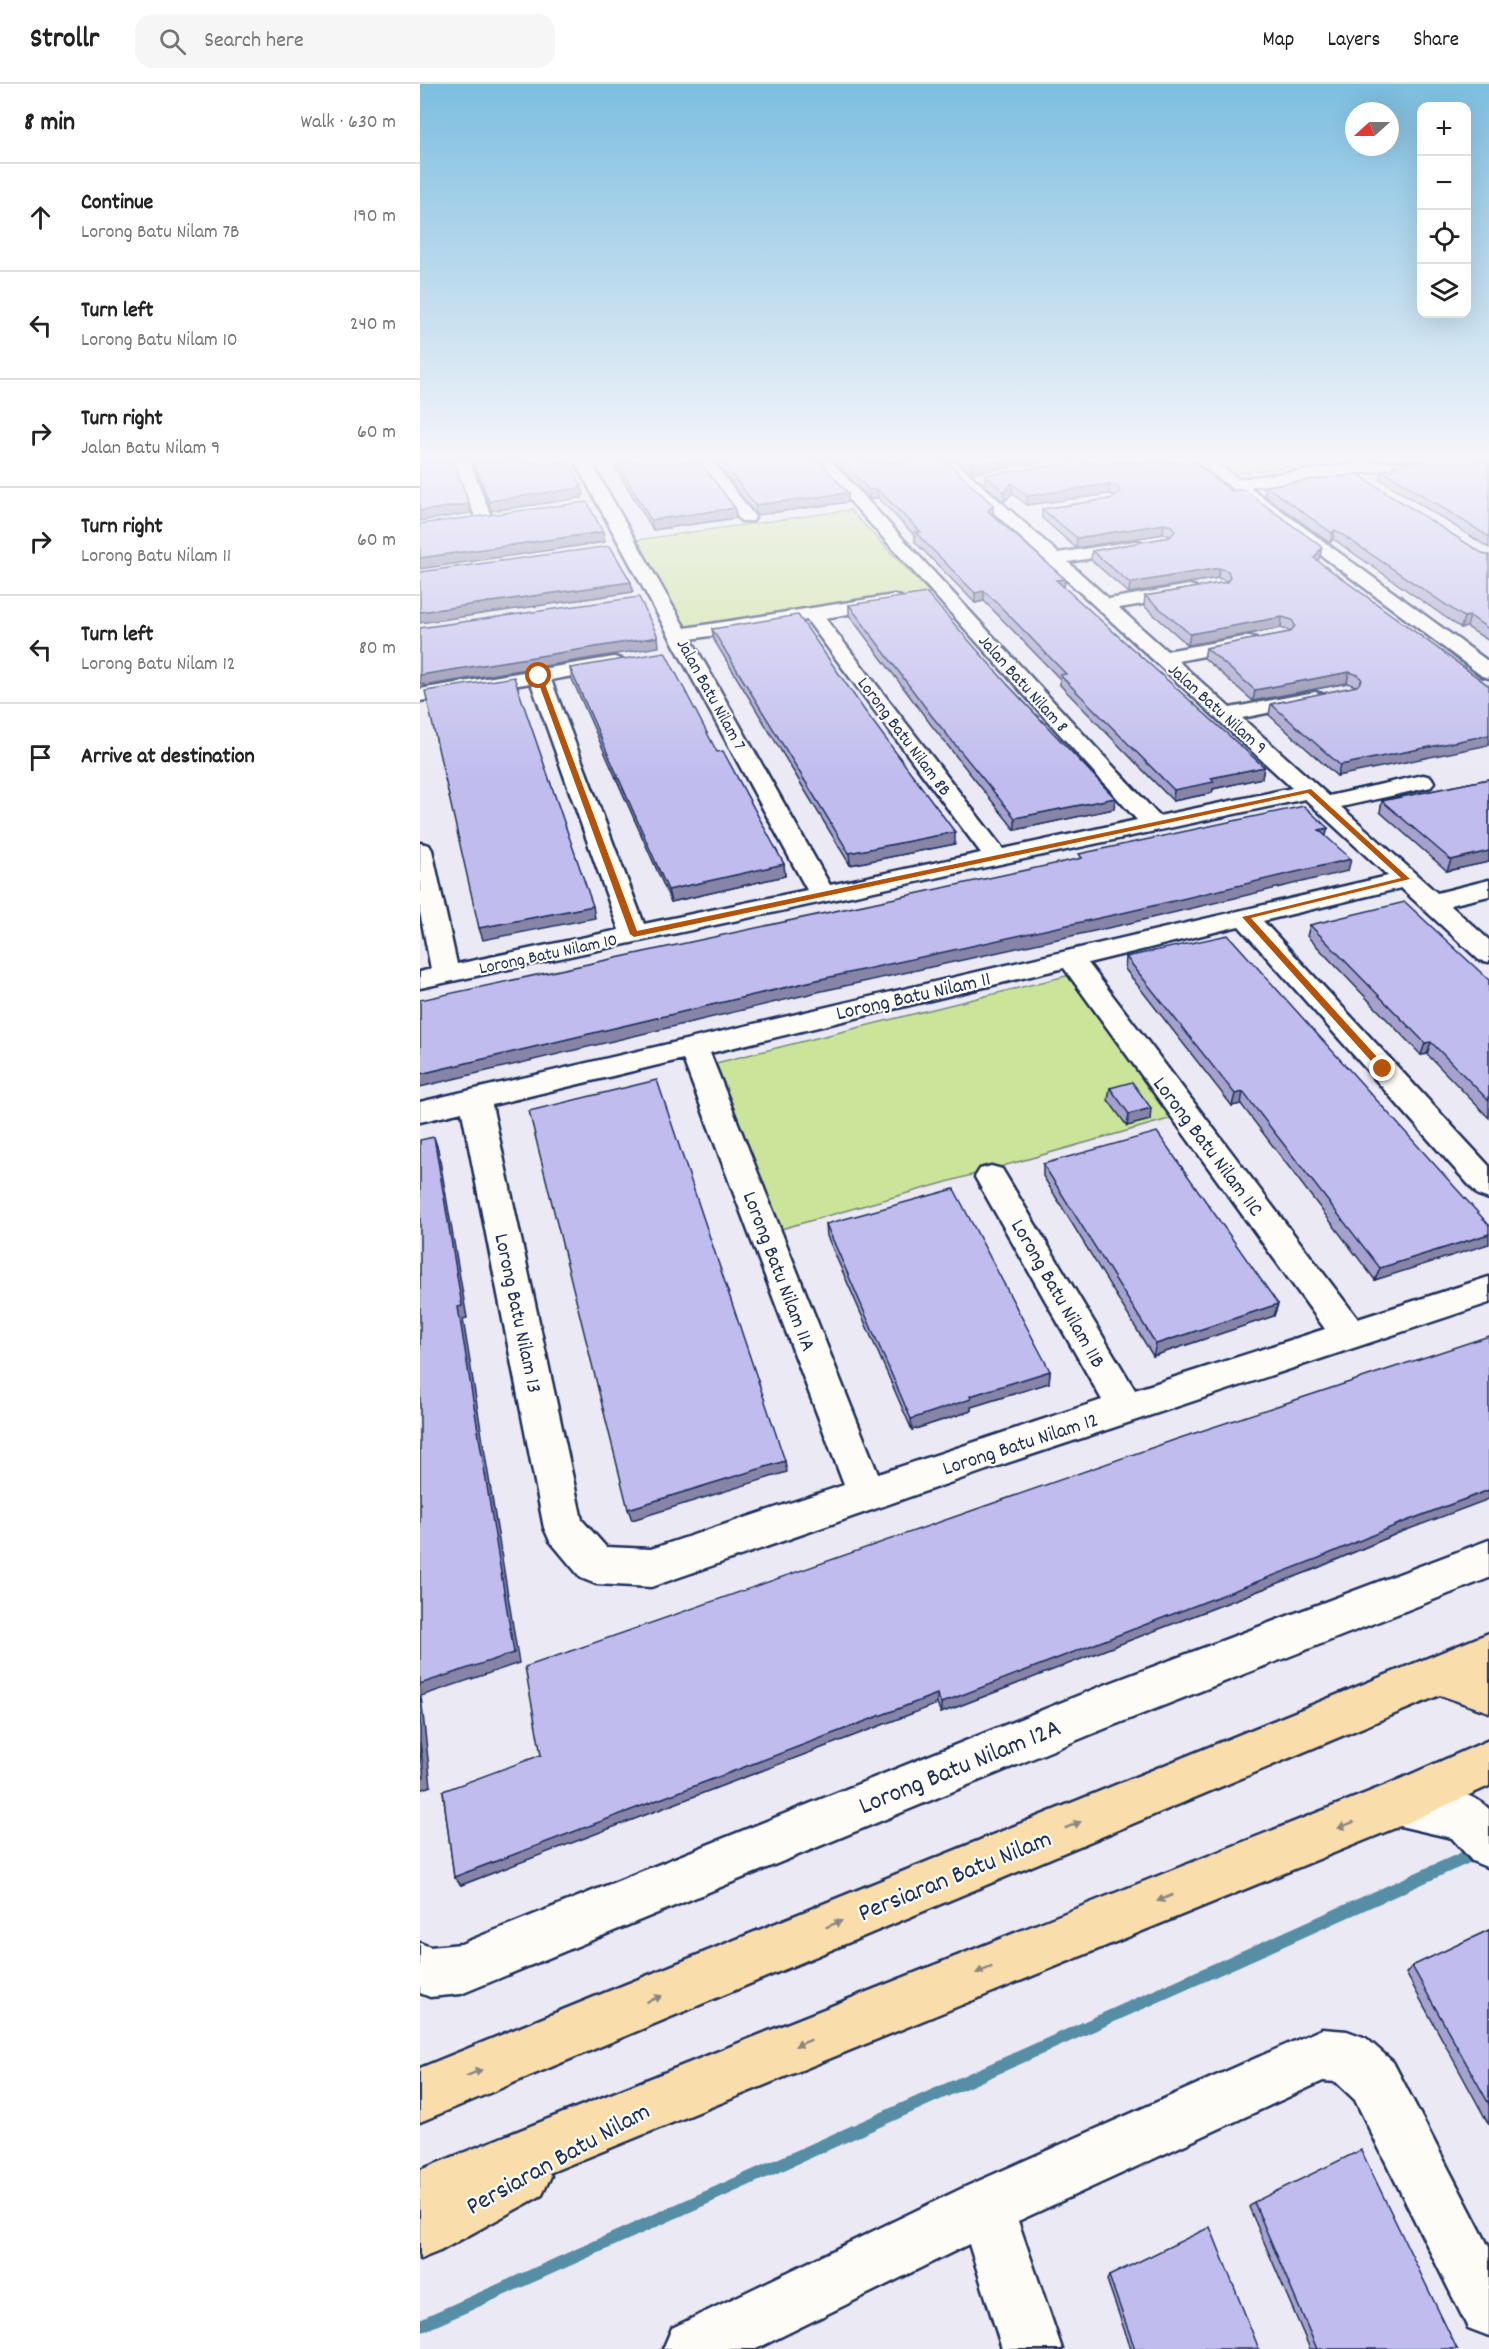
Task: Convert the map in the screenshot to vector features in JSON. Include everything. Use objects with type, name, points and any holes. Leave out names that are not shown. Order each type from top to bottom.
[{"type":"main road","name":"Persiaran Batu Nilam","points":[[421,2095],[1489,1654]]},
{"type":"main road","points":[[1438,1674],[1489,1691]]},
{"type":"main road","name":"Persiaran Batu Nilam","points":[[420,2198],[1401,1803],[1489,1763]]},
{"type":"main road","name":"Persiaran Batu Nilam","points":[[420,2231],[662,2100]]},
{"type":"street","name":"Jalan Batu Nilam 7","points":[[642,568],[822,894]]},
{"type":"street","name":"Jalan Batu Nilam 8","points":[[919,568],[1153,824]]},
{"type":"street","name":"Jalan Batu Nilam 9","points":[[1063,568],[1489,954]]},
{"type":"street","points":[[1348,568],[1489,672]]},
{"type":"street","points":[[1105,605],[1207,588]]},
{"type":"street","points":[[665,655],[684,643],[812,614],[942,593]]},
{"type":"street","points":[[634,600],[658,596]]},
{"type":"street","name":"Lorong Batu Nilam 8B","points":[[812,614],[997,857]]},
{"type":"street","points":[[1162,658],[1270,638]]},
{"type":"street","points":[[420,695],[631,660]]},
{"type":"street","points":[[539,676],[634,934]]},
{"type":"street","points":[[1226,715],[1336,694]]},
{"type":"street","name":"Lorong Batu Nilam 10","points":[[420,980],[1153,824],[1423,782]]},
{"type":"street","points":[[420,850],[446,974]]},
{"type":"street","name":"Lorong Batu Nilam 11","points":[[420,1112],[1406,879]]},
{"type":"street","points":[[1432,902],[1489,888]]},
{"type":"street","points":[[1245,917],[1489,1187]]},
{"type":"street","name":"Lorong Batu Nilam 11C","points":[[1070,958],[1349,1334]]},
{"type":"street","name":"Lorong Batu Nilam 11A","points":[[693,1047],[867,1495]]},
{"type":"street","name":"Lorong Batu Nilam 13","points":[[475,1099],[564,1528]]},
{"type":"street","name":"Lorong Batu Nilam 11B","points":[[991,1177],[1126,1408]]},
{"type":"street","name":"Lorong Batu Nilam 12","points":[[564,1528],[596,1565],[651,1568],[1349,1334],[1489,1290]]},
{"type":"street","name":"Lorong Batu Nilam 12A","points":[[425,1970],[460,1969],[928,1776],[1377,1600],[1489,1559]]},
{"type":"street","points":[[1401,1803],[1477,1831]]},
{"type":"street","points":[[693,2349],[985,2206],[1322,2055],[1347,2057],[1374,2082],[1489,2307]]},
{"type":"street","points":[[985,2206],[1032,2349]]},
{"type":"green space","points":[[651,568],[906,568],[930,593],[685,632]]},
{"type":"green space","points":[[1070,975],[1176,1117],[781,1229],[712,1064]]},
{"type":"building","points":[[451,568],[623,568],[631,582],[420,612],[420,572]]},
{"type":"building","points":[[950,568],[1052,568],[1065,579],[1056,580],[1264,767],[1211,778],[1214,782],[1174,790],[1060,675],[1066,674],[996,602],[984,591],[975,593]]},
{"type":"building","points":[[1112,568],[1327,568],[1489,686],[1489,735],[1340,765],[1271,704],[1357,686],[1362,680],[1358,675],[1349,672],[1255,690],[1206,648],[1290,632],[1295,626],[1292,620],[1282,617],[1190,634],[1145,596],[1227,582],[1230,577],[1228,571],[1219,568],[1130,583]]},
{"type":"building","points":[[1391,568],[1489,568],[1489,629],[1470,616],[1464,617]]},
{"type":"building","points":[[927,593],[1008,685],[1115,798],[1015,818],[931,715],[849,605]]},
{"type":"building","points":[[639,597],[658,637],[421,675],[420,673],[420,628]]},
{"type":"building","points":[[798,615],[865,711],[955,832],[849,853],[712,629]]},
{"type":"building","points":[[665,652],[717,752],[723,751],[784,864],[668,890],[570,668]]},
{"type":"building","points":[[514,677],[593,906],[479,928],[425,691]]},
{"type":"building","points":[[1489,779],[1489,851],[1451,860],[1382,801]]},
{"type":"building","points":[[1304,806],[1328,828],[1319,830],[1351,859],[1127,912],[821,979],[420,1074],[420,1000],[1082,858],[1079,854]]},
{"type":"building","points":[[1405,902],[1489,980],[1489,1101],[1431,1042],[1425,1043],[1310,925]]},
{"type":"building","points":[[1228,935],[1489,1225],[1489,1234],[1380,1268],[1243,1092],[1235,1094],[1126,957]]},
{"type":"building","points":[[657,1080],[785,1461],[628,1509],[529,1111]]},
{"type":"building","points":[[1132,1082],[1151,1108],[1129,1114],[1110,1088]]},
{"type":"building","points":[[1157,1132],[1278,1304],[1156,1344],[1043,1164]]},
{"type":"building","points":[[434,1137],[462,1306],[458,1307],[514,1653],[420,1684],[420,1140]]},
{"type":"building","points":[[954,1189],[1050,1371],[970,1396],[971,1399],[911,1419],[826,1224]]},
{"type":"building","points":[[1489,1336],[1489,1490],[941,1703],[937,1694],[454,1877],[443,1791],[541,1755],[525,1667],[1177,1439]]},
{"type":"building","points":[[420,1742],[424,1777],[420,1779]]},
{"type":"building","points":[[1489,1930],[1489,2104],[1412,1966]]},
{"type":"building","points":[[1361,2150],[1457,2349],[1317,2349],[1254,2202]]},
{"type":"building","points":[[1210,2227],[1259,2349],[1135,2349],[1109,2276]]},
{"type":"waterway","points":[[420,2326],[1489,1847]]},
{"type":"route","points":[[539,676],[634,934],[1309,791],[1406,879],[1245,917],[1383,1069]]}]
